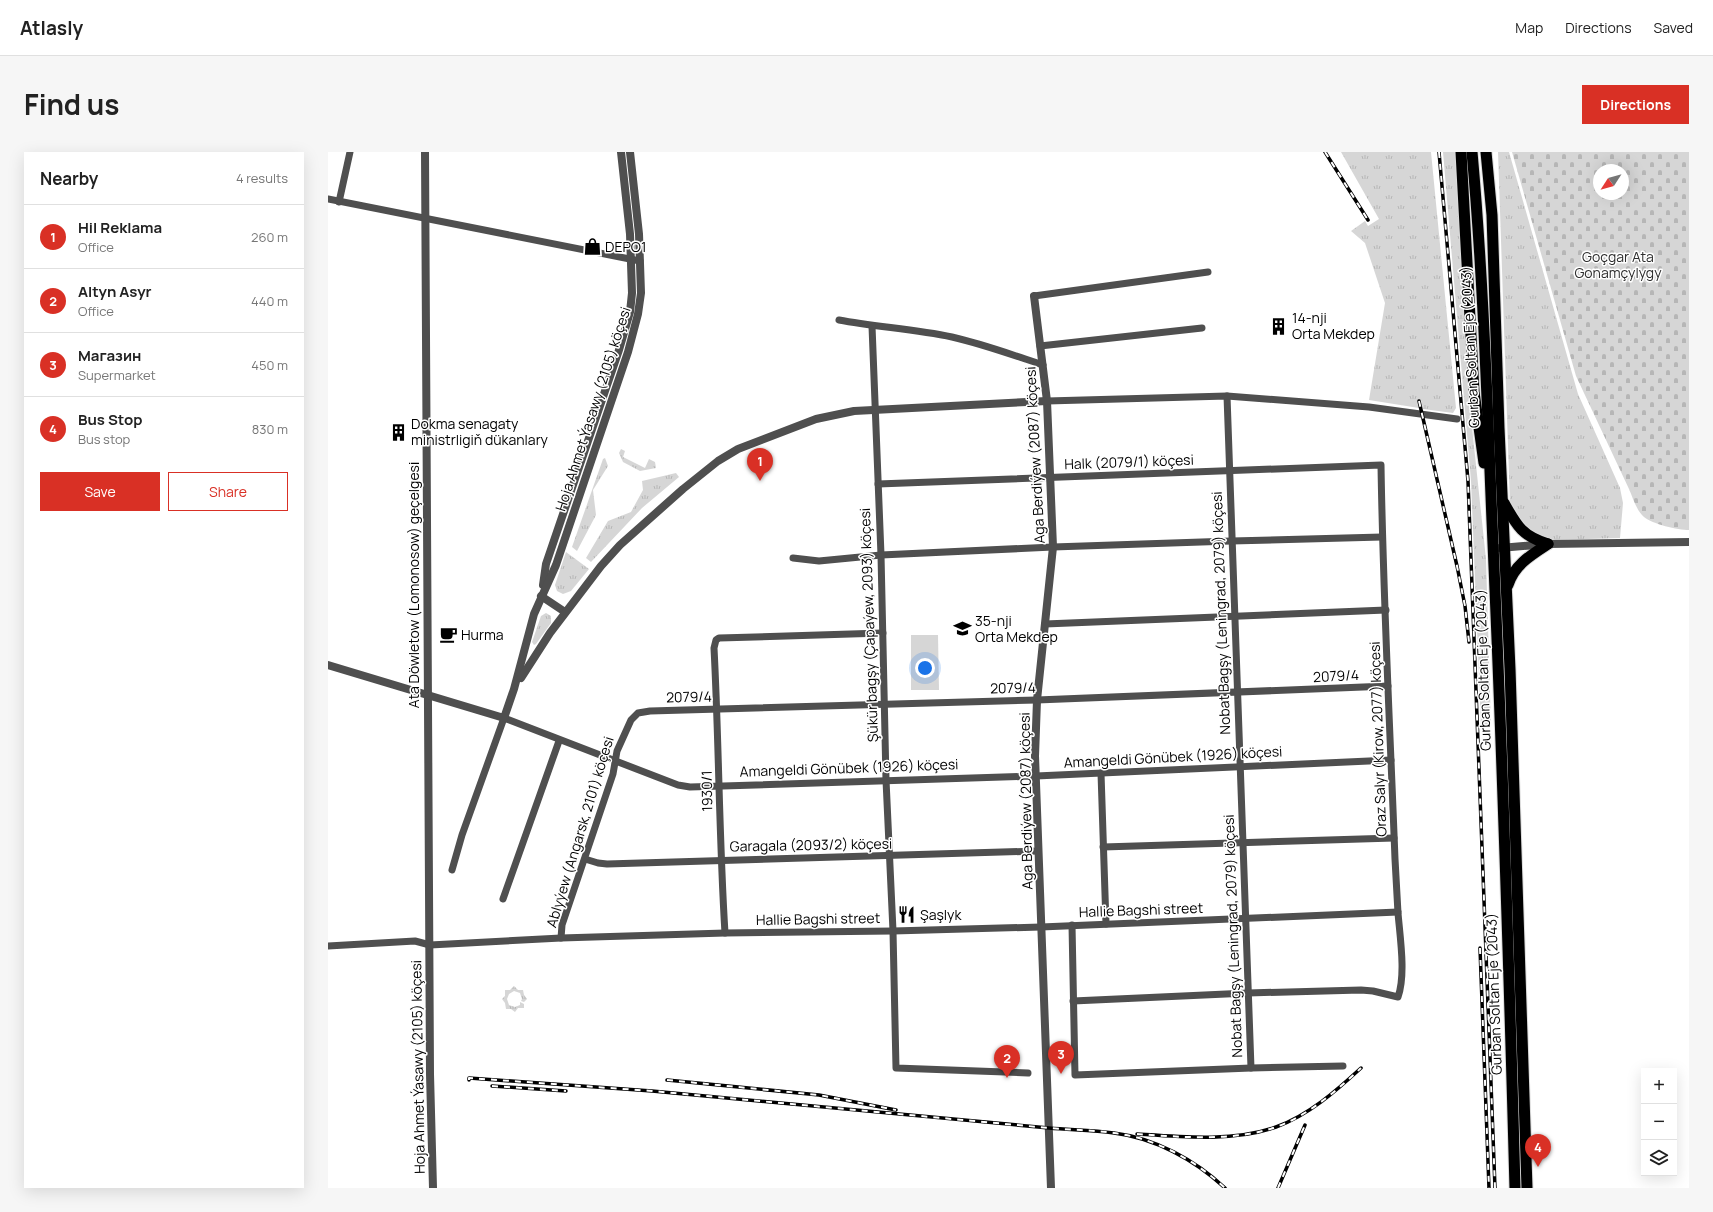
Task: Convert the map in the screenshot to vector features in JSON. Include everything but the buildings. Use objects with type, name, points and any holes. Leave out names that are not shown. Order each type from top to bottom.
[{"type":"highway","points":[[1461,152],[1474,392],[1493,525]]},
{"type":"highway","name":"Gurban Soltan Eje (2043)","points":[[1472,152],[1478,215],[1484,320],[1493,525],[1500,548],[1506,592],[1518,889],[1527,1188]]},
{"type":"highway","name":"Gurban Soltan Eje (2043)","points":[[1486,152],[1492,215],[1503,500],[1500,548],[1515,1188]]},
{"type":"highway","name":"Gurban Soltan Eje (2043)","points":[[1503,500],[1522,531],[1533,540],[1548,544]]},
{"type":"highway","points":[[1506,592],[1511,578],[1523,562],[1532,554],[1548,544]]},
{"type":"street","points":[[339,202],[350,152]]},
{"type":"street","name":"Ata Döwletow (Lomonosow) geçelgesi","points":[[424,152],[430,945]]},
{"type":"street","name":"Hoja Ahmet Ýasawy (2105) köçesi","points":[[541,596],[546,564],[619,350],[630,312],[632,293],[630,234],[621,152]]},
{"type":"street","name":"Hoja Ahmet Ýasawy (2105) köçesi","points":[[452,870],[462,835],[514,689],[532,620],[541,596],[556,565],[628,352],[640,304],[639,234],[630,152]]},
{"type":"street","points":[[328,199],[640,261]]},
{"type":"street","points":[[1034,296],[1208,272]]},
{"type":"street","name":"Aga Berdiýew (2087) köçesi","points":[[1034,296],[1047,401],[1053,547],[1037,700],[1036,776],[1051,1188]]},
{"type":"street","points":[[839,320],[872,326],[931,333],[971,341],[1043,365]]},
{"type":"street","name":"Şükür bagşy (Çapaýew, 2093) köçesi","points":[[872,326],[881,555],[886,780],[893,931],[896,1068],[1028,1073]]},
{"type":"street","points":[[1040,346],[1202,328]]},
{"type":"street","points":[[1047,401],[1227,396],[1369,407],[1457,419]]},
{"type":"street","name":"Nobat Bagşy (Leningrad, 2079) köçesi","points":[[1227,396],[1233,617],[1251,1068]]},
{"type":"street","name":"Hoja Ahmet Ýasawy (2105) köçesi","points":[[514,689],[541,644],[601,566],[620,545],[666,504],[729,454],[756,441],[816,419],[854,411],[1047,401]]},
{"type":"street","name":"Halk (2079/1) köçesi","points":[[878,484],[1381,465]]},
{"type":"street","name":"Oraz Salyr (Kirow, 2077) köçesi","points":[[1248,993],[1361,990],[1398,998],[1400,988],[1401,956],[1394,838],[1382,537],[1381,465]]},
{"type":"street","points":[[792,558],[819,561],[881,555],[1053,547],[1382,537]]},
{"type":"street","points":[[1500,548],[1548,544],[1689,542]]},
{"type":"street","points":[[541,596],[565,612]]},
{"type":"street","points":[[1045,624],[1386,610]]},
{"type":"street","name":"1930/1","points":[[725,933],[720,860],[720,785],[714,648],[716,640],[719,638],[882,633]]},
{"type":"street","name":"Amangeldi Gönübek (1926) köçesi","points":[[328,665],[504,718],[559,741],[684,787],[1036,776],[1391,760]]},
{"type":"street","name":"2079/4","points":[[638,713],[650,711],[1037,700],[1388,686]]},
{"type":"street","name":"Ablyýew (Angarsk, 2101) köçesi","points":[[561,938],[562,925],[613,774],[617,750],[631,720],[638,713]]},
{"type":"street","points":[[503,899],[559,741]]},
{"type":"street","points":[[1101,773],[1106,924]]},
{"type":"street","points":[[1103,847],[1242,844],[1394,838]]},
{"type":"street","name":"Garagala (2093/2) köçesi","points":[[585,859],[607,864],[1038,852]]},
{"type":"street","name":"Hallie Bagshi street","points":[[328,946],[415,941],[430,945],[561,938],[725,933],[1041,927],[1398,912]]},
{"type":"street","points":[[1072,925],[1075,1075],[1343,1066]]},
{"type":"street","name":"Hoja Ahmet Ýasawy (2105) köçesi","points":[[430,945],[432,1188]]},
{"type":"street","points":[[1073,1001],[1248,993]]},
{"type":"green space","points":[[1341,152],[1431,152],[1456,408],[1453,413],[1423,409],[1421,400],[1417,400],[1419,408],[1369,400],[1385,303],[1365,243],[1351,231],[1365,221],[1368,226],[1379,219]]},
{"type":"green space","points":[[1443,152],[1465,152],[1470,210],[1459,210],[1469,399],[1486,559],[1491,726],[1481,726],[1471,481]]},
{"type":"green space","points":[[1498,152],[1509,152],[1578,394],[1620,488],[1623,503],[1620,538],[1555,540],[1540,536],[1533,533],[1523,524],[1510,505]]},
{"type":"green space","name":"Goçgar Ata Gonamçylygy","points":[[1512,152],[1689,152],[1689,530],[1672,528],[1648,520],[1639,511],[1576,376]]},
{"type":"green space","points":[[621,449],[625,451],[623,457],[645,468],[649,459],[655,462],[656,468],[640,471],[623,462],[619,453]]},
{"type":"green space","points":[[605,458],[608,466],[593,490],[596,515],[577,551],[572,547],[603,459]]},
{"type":"green space","points":[[676,473],[679,477],[642,508],[591,562],[586,558],[608,521],[631,512],[643,490],[642,481]]},
{"type":"green space","points":[[566,552],[589,569],[571,591],[563,594],[557,591],[555,585]]},
{"type":"green space","points":[[546,613],[551,616],[551,623],[534,645],[532,642],[541,616]]},
{"type":"green space","points":[[911,635],[938,635],[939,690],[911,690]]},
{"type":"green space","points":[[514,986],[518,990],[523,990],[527,999],[524,1002],[521,1001],[522,999],[520,993],[514,991],[509,994],[507,999],[509,1005],[515,1007],[520,1005],[520,1002],[524,1004],[524,1008],[518,1008],[515,1012],[511,1009],[506,1009],[505,1003],[502,999],[505,996],[505,990],[510,990]]},
{"type":"railway","points":[[1325,152],[1368,220]]},
{"type":"railway","points":[[1439,152],[1468,481],[1495,1188]]},
{"type":"railway","points":[[1419,401],[1457,566],[1465,606],[1469,642]]},
{"type":"railway","points":[[1480,948],[1489,1188]]},
{"type":"railway","points":[[1137,1134],[1189,1137],[1225,1137],[1260,1132],[1276,1127],[1300,1116],[1322,1102],[1361,1068]]},
{"type":"railway","points":[[469,1080],[469,1078],[652,1091],[1114,1133],[1144,1140],[1174,1152],[1201,1168],[1225,1188]]},
{"type":"railway","points":[[667,1080],[819,1095],[896,1110]]},
{"type":"railway","points":[[492,1086],[566,1091]]},
{"type":"railway","points":[[1278,1188],[1305,1125]]},
{"type":"place","name":"DEPO1","points":[[592,247]]},
{"type":"place","name":"14-nji Orta Mekdep","points":[[1279,326]]},
{"type":"place","name":"Dokma senagaty ministrligiň dükanlary","points":[[398,432]]},
{"type":"place","name":"Hil Reklama","points":[[760,481]]},
{"type":"place","name":"35-nji Orta Mekdep","points":[[962,629]]},
{"type":"place","name":"Hurma","points":[[448,635]]},
{"type":"place","name":"Şaşlyk","points":[[907,915]]},
{"type":"place","name":"Магазин","points":[[1061,1074]]},
{"type":"place","name":"Altyn Asyr","points":[[1007,1078]]},
{"type":"place","name":"Bus Stop","points":[[1538,1167]]}]
